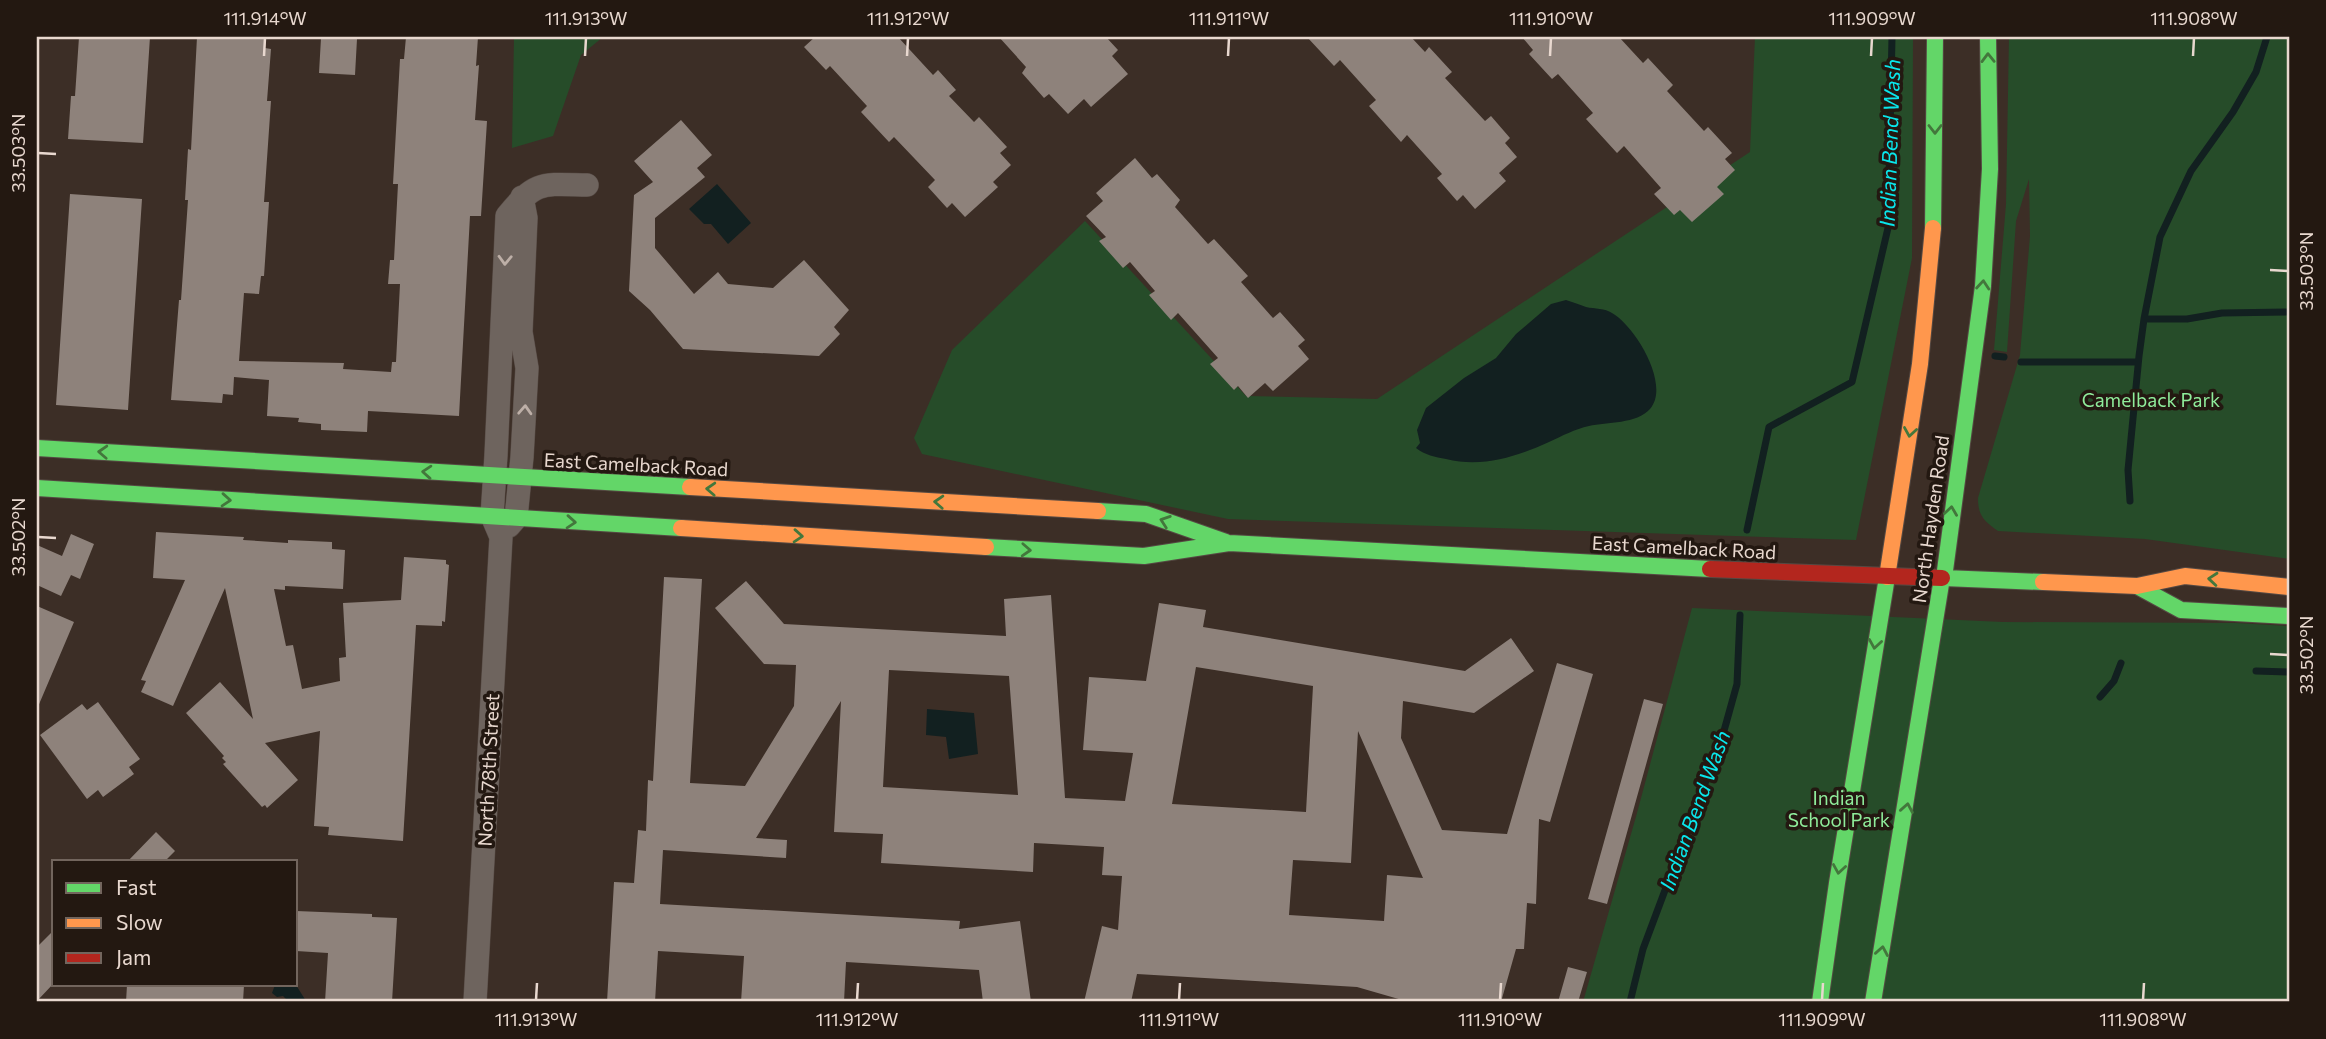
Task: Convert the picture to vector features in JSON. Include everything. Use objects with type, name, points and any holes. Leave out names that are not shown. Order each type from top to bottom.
[{"type":"main road","name":"North Hayden Road","points":[[1820,1002],[1920,365],[1928,291],[1935,161],[1936,37]]},
{"type":"main road","name":"North Hayden Road","points":[[1873,1002],[1944,578],[1983,286],[1990,169],[1988,37]]},
{"type":"main road","name":"East Camelback Road","points":[[37,448],[164,475],[516,518],[1144,556],[1229,543],[1621,566],[2137,586],[2185,576],[2289,587]]},
{"type":"main road","name":"East Camelback Road","points":[[37,488],[164,475],[495,476],[1146,514],[1229,543]]},
{"type":"main road","name":"East Camelback Road","points":[[2137,586],[2181,610],[2289,616]]},
{"type":"street","points":[[501,537],[516,518],[527,368],[521,332],[526,218],[522,197],[542,184],[587,185]]},
{"type":"street","name":"North 78th Street","points":[[475,1002],[501,537],[492,516],[507,216],[522,197]]},
{"type":"green space","points":[[514,37],[603,37],[581,55],[553,136],[512,148]]},
{"type":"green space","points":[[1755,37],[1913,37],[1912,258],[1856,540],[1228,519],[922,454],[914,438],[952,350],[1085,221],[1246,396],[1377,399],[1750,152]]},
{"type":"green space","name":"Camelback Park","points":[[2009,37],[2289,37],[2289,559],[2145,539],[1998,531],[1981,514],[1978,498],[2020,355],[2030,236],[2029,179],[2016,221],[2007,352],[1994,350],[2006,204]]},
{"type":"green space","name":"Indian School Park","points":[[1692,608],[2003,622],[2236,623],[2289,626],[2289,1002],[1583,1002]]},
{"type":"shaded area","points":[[717,184],[751,223],[728,244],[711,224],[704,224],[689,209]]},
{"type":"shaded area","points":[[1566,300],[1609,311],[1631,330],[1648,357],[1653,372],[1655,399],[1650,409],[1638,417],[1621,422],[1584,427],[1499,460],[1459,461],[1430,455],[1416,448],[1420,443],[1417,430],[1426,408],[1464,378],[1496,358],[1516,334],[1551,304]]},
{"type":"shaded area","points":[[927,709],[974,713],[978,754],[949,759],[946,737],[926,735]]},
{"type":"shaded area","points":[[275,986],[297,986],[306,1001],[289,1002],[283,996],[277,997],[272,993]]},
{"type":"building","points":[[79,37],[150,37],[143,143],[68,139],[71,96],[75,96]]},
{"type":"building","points":[[197,37],[266,37],[265,48],[271,49],[267,101],[271,101],[264,202],[269,202],[264,276],[261,276],[259,294],[244,293],[239,361],[344,363],[343,369],[391,372],[392,362],[396,362],[400,284],[388,284],[390,260],[394,260],[398,184],[393,184],[400,59],[404,59],[406,37],[478,37],[475,120],[487,121],[481,216],[470,216],[459,416],[368,411],[367,432],[321,430],[321,424],[298,422],[299,418],[267,416],[269,380],[234,377],[233,395],[223,394],[222,403],[171,400],[181,300],[188,200],[185,200],[188,149],[191,150]]},
{"type":"building","points":[[815,37],[898,37],[933,75],[938,70],[956,90],[949,96],[974,122],[979,117],[1007,147],[1000,153],[1011,165],[993,182],[998,187],[965,217],[952,203],[947,208],[928,187],[935,180],[894,137],[889,142],[861,112],[867,106],[830,66],[826,70],[804,47]]},
{"type":"building","points":[[999,37],[1106,37],[1118,50],[1112,56],[1128,74],[1091,107],[1084,99],[1068,114],[1049,94],[1044,98],[1022,73],[1026,67]]},
{"type":"building","points":[[1307,37],[1411,37],[1425,52],[1429,47],[1452,72],[1445,78],[1485,121],[1491,116],[1510,138],[1505,143],[1517,157],[1499,173],[1506,181],[1475,209],[1463,195],[1457,201],[1437,178],[1442,174],[1407,135],[1401,142],[1369,106],[1376,100],[1340,60],[1334,66]]},
{"type":"building","points":[[1522,37],[1619,37],[1643,63],[1648,58],[1673,85],[1667,91],[1704,131],[1708,127],[1732,153],[1725,159],[1735,170],[1717,187],[1724,194],[1692,222],[1680,210],[1674,215],[1654,194],[1661,188],[1624,146],[1617,153],[1586,119],[1593,113],[1558,74],[1552,79],[1529,54],[1533,50]]},
{"type":"building","points":[[321,38],[357,39],[355,75],[319,73]]},
{"type":"building","points":[[681,120],[712,155],[697,168],[705,177],[655,218],[655,248],[694,294],[718,272],[728,284],[773,288],[804,260],[849,310],[834,327],[840,334],[819,356],[683,349],[650,310],[629,291],[634,195],[653,182],[634,161]]},
{"type":"building","points":[[1135,158],[1152,178],[1157,174],[1180,200],[1175,207],[1208,244],[1214,239],[1248,276],[1241,282],[1273,318],[1280,312],[1305,340],[1298,346],[1309,359],[1273,391],[1265,383],[1248,398],[1238,386],[1234,390],[1210,364],[1218,358],[1178,313],[1171,320],[1149,295],[1155,291],[1130,262],[1123,268],[1099,241],[1106,237],[1086,216],[1103,201],[1096,193]]},
{"type":"building","points":[[70,194],[142,199],[128,410],[56,405]]},
{"type":"building","points":[[156,532],[244,537],[243,540],[288,543],[288,540],[332,542],[332,549],[345,550],[343,589],[285,586],[285,590],[274,589],[286,646],[293,645],[302,689],[340,681],[339,658],[346,657],[343,603],[401,600],[404,557],[446,560],[449,565],[445,622],[442,621],[442,626],[416,625],[403,841],[328,835],[329,827],[314,826],[320,731],[265,743],[298,780],[267,808],[265,805],[262,807],[223,764],[226,762],[222,758],[224,756],[186,713],[220,682],[253,719],[225,588],[173,706],[141,692],[146,681],[141,680],[185,580],[153,578]]},
{"type":"building","points":[[71,534],[94,544],[80,579],[71,575],[61,596],[37,585],[37,545],[62,556]]},
{"type":"building","points":[[664,577],[702,579],[690,783],[745,786],[794,706],[796,665],[764,664],[715,608],[746,581],[784,624],[1006,636],[1004,599],[1051,595],[1065,798],[1125,801],[1133,753],[1083,750],[1089,677],[1146,681],[1159,603],[1206,610],[1203,627],[1465,671],[1511,638],[1534,671],[1474,713],[1403,701],[1401,738],[1442,830],[1507,834],[1557,663],[1593,674],[1550,822],[1539,819],[1536,904],[1527,903],[1524,949],[1516,949],[1501,1002],[1409,1002],[1357,987],[1137,974],[1131,1002],[1084,1002],[1102,926],[1118,930],[1122,876],[1102,875],[1104,847],[1034,843],[1033,872],[881,863],[883,834],[834,832],[841,701],[756,838],[787,840],[786,858],[663,850],[660,904],[960,921],[959,929],[1020,921],[1031,1002],[983,1002],[979,970],[846,962],[844,1002],[741,1002],[744,956],[658,951],[655,1002],[607,1002],[614,882],[634,883],[638,830],[646,831],[648,780],[653,781]],"holes":[[[1196,667],[1313,686],[1306,812],[1172,804]],[[889,670],[1009,676],[1018,795],[883,787]],[[1358,731],[1423,878],[1387,875],[1384,921],[1289,915],[1293,860],[1351,863]]]},
{"type":"building","points":[[37,606],[74,622],[37,709]]},
{"type":"building","points":[[1644,699],[1663,704],[1607,904],[1588,899]]},
{"type":"building","points":[[98,702],[140,759],[129,767],[134,774],[103,797],[98,790],[87,799],[40,735],[82,704],[87,710]]},
{"type":"building","points":[[156,832],[175,851],[166,860],[129,860]]},
{"type":"building","points":[[298,911],[372,914],[372,917],[397,918],[392,1002],[325,1002],[328,953],[298,951]]},
{"type":"building","points":[[52,932],[52,985],[37,1001],[37,947]]},
{"type":"building","points":[[1568,967],[1587,972],[1578,1002],[1558,1002]]},
{"type":"building","points":[[127,986],[244,986],[243,1002],[126,1002]]},
{"type":"waterway","name":"Indian Bend Wash","points":[[1747,530],[1769,427],[1852,382],[1888,228],[1892,37]]},
{"type":"waterway","points":[[2130,501],[2128,470],[2139,356],[2160,237],[2191,171],[2233,112],[2256,72],[2267,37]]},
{"type":"waterway","points":[[2144,319],[2187,319],[2222,313],[2286,312]]},
{"type":"waterway","points":[[1995,356],[2004,357]]},
{"type":"waterway","points":[[2021,362],[2138,362]]},
{"type":"waterway","name":"Indian Bend Wash","points":[[1630,1002],[1643,949],[1722,738],[1737,684],[1740,615]]},
{"type":"waterway","points":[[2100,697],[2114,681],[2121,663]]},
{"type":"waterway","points":[[2256,671],[2289,672]]},
{"type":"traffic: fast","points":[[1933,228],[1935,37]]},
{"type":"traffic: fast","points":[[1988,37],[1990,169],[1983,286],[1944,578],[2043,582]]},
{"type":"traffic: fast","points":[[37,448],[690,487]]},
{"type":"traffic: fast","points":[[37,488],[681,528]]},
{"type":"traffic: fast","points":[[1098,511],[1146,514],[1226,542]]},
{"type":"traffic: fast","points":[[986,547],[1144,556],[1229,543],[1710,569]]},
{"type":"traffic: fast","points":[[1820,1002],[1887,577]]},
{"type":"traffic: fast","points":[[1873,1002],[1942,578]]},
{"type":"traffic: fast","points":[[2137,586],[2181,610],[2289,616]]},
{"type":"traffic: slow","points":[[1887,577],[1920,364],[1933,228]]},
{"type":"traffic: slow","points":[[690,487],[1098,511]]},
{"type":"traffic: slow","points":[[681,528],[986,547]]},
{"type":"traffic: slow","points":[[2043,582],[2137,586],[2185,576],[2289,587]]},
{"type":"traffic: jam","points":[[1710,569],[1942,578]]}]
